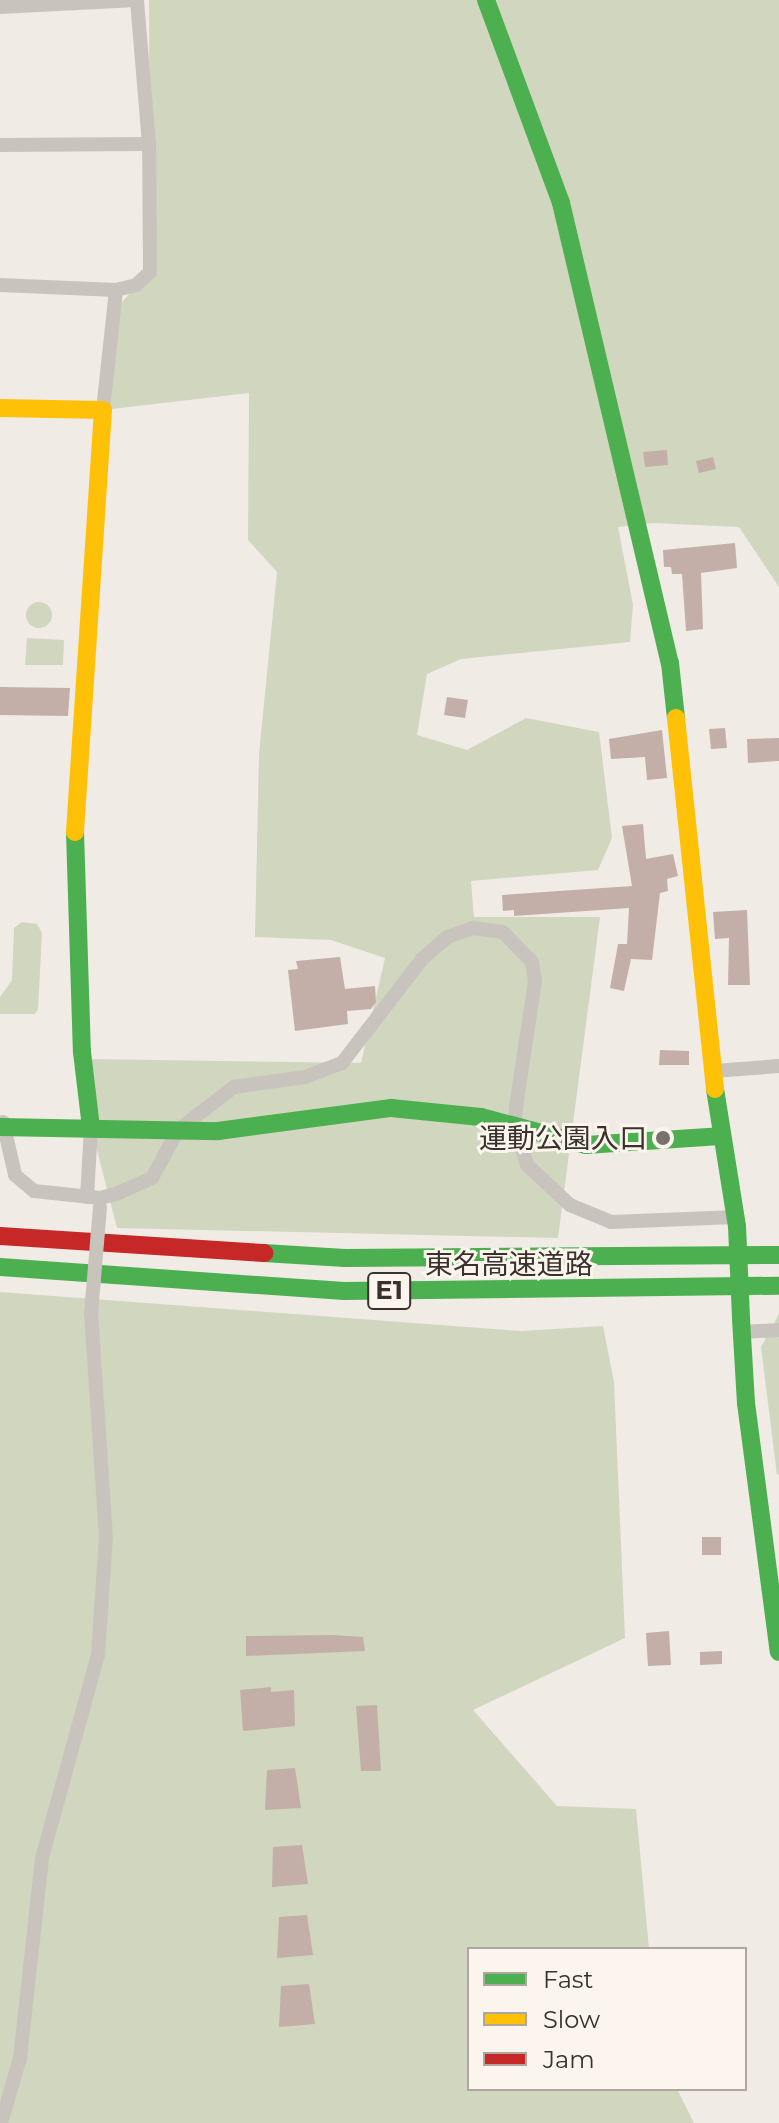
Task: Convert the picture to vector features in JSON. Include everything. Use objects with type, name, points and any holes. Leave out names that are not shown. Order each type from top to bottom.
[{"type":"main road","points":[[486,0],[561,203],[670,663],[720,1136],[737,1222],[746,1403],[779,1652]]},
{"type":"main road","points":[[0,408],[103,410],[74,814],[82,1052],[91,1127]]},
{"type":"main road","points":[[2,1124],[218,1131],[391,1108],[440,1110],[615,1147],[720,1136]]},
{"type":"main road","name":"東名高速道路","points":[[0,1236],[345,1258],[779,1255]]},
{"type":"main road","name":"東名高速道路","points":[[0,1267],[344,1291],[779,1286]]},
{"type":"street","points":[[0,7],[136,0],[149,144],[150,272],[136,285],[116,290],[0,285]]},
{"type":"street","points":[[0,145],[149,144]]},
{"type":"street","points":[[103,410],[116,290]]},
{"type":"street","points":[[2,1124],[15,1175],[34,1191],[96,1201],[152,1178],[178,1130],[234,1087],[305,1077],[342,1063],[422,959],[447,937],[473,928],[503,932],[520,946],[534,972],[534,1001],[518,1072],[515,1127],[527,1165],[547,1189],[586,1215],[611,1222],[737,1222]]},
{"type":"street","points":[[714,1071],[779,1066]]},
{"type":"street","points":[[1,2123],[20,2058],[42,1858],[98,1654],[106,1538],[91,1314],[96,1201],[91,1127]]},
{"type":"street","points":[[741,1326],[779,1330]]},
{"type":"green space","points":[[149,0],[779,0],[779,587],[739,527],[653,523],[618,527],[633,605],[630,642],[461,659],[427,674],[417,735],[467,750],[526,718],[599,732],[612,838],[598,870],[471,881],[474,917],[600,917],[558,1238],[117,1228],[91,1127],[85,1059],[361,1063],[385,958],[331,940],[255,937],[259,754],[277,572],[248,540],[249,393],[103,410],[114,311],[150,271]]},
{"type":"green space","points":[[39,602],[48,606],[52,615],[48,624],[39,628],[30,624],[26,615],[30,606]]},
{"type":"green space","points":[[27,638],[64,640],[63,665],[25,665]]},
{"type":"green space","points":[[22,922],[37,924],[42,933],[38,1009],[35,1014],[0,1014],[0,997],[12,980],[14,928]]},
{"type":"green space","points":[[0,1292],[521,1331],[603,1326],[614,1382],[625,1638],[473,1710],[557,1806],[636,1809],[649,1947],[467,1947],[467,2091],[678,2091],[694,2123],[0,2123]]},
{"type":"green space","points":[[779,1314],[779,1474],[777,1475],[761,1347]]},
{"type":"building","points":[[667,450],[668,465],[645,467],[643,452]]},
{"type":"building","points":[[713,457],[716,469],[699,473],[696,461]]},
{"type":"building","points":[[735,543],[737,568],[701,573],[703,629],[686,631],[682,574],[672,574],[671,567],[664,567],[663,550]]},
{"type":"building","points":[[0,687],[70,688],[68,716],[0,715]]},
{"type":"building","points":[[447,697],[468,700],[465,718],[444,715]]},
{"type":"building","points":[[725,728],[727,748],[711,749],[709,729]]},
{"type":"building","points":[[662,730],[667,778],[647,780],[645,757],[611,759],[609,739]]},
{"type":"building","points":[[779,738],[779,761],[748,763],[747,739]]},
{"type":"building","points":[[643,824],[646,859],[673,854],[678,876],[667,879],[668,891],[660,893],[652,960],[631,959],[624,991],[610,988],[618,944],[627,944],[629,908],[514,916],[514,910],[503,911],[502,895],[632,886],[622,826]]},
{"type":"building","points":[[747,910],[750,985],[728,985],[729,938],[715,939],[713,912]]},
{"type":"building","points":[[340,957],[345,989],[375,986],[376,1002],[371,1009],[347,1011],[348,1024],[295,1031],[288,970],[298,969],[296,961]]},
{"type":"building","points":[[660,1050],[689,1051],[689,1065],[659,1065]]},
{"type":"building","points":[[702,1537],[721,1537],[721,1555],[702,1555]]},
{"type":"building","points":[[669,1631],[671,1665],[648,1666],[646,1633]]},
{"type":"building","points":[[246,1636],[363,1637],[365,1651],[246,1656]]},
{"type":"building","points":[[722,1651],[722,1664],[700,1665],[700,1652]]},
{"type":"building","points":[[271,1687],[271,1692],[294,1690],[295,1726],[243,1731],[240,1690]]},
{"type":"building","points":[[377,1705],[381,1771],[361,1771],[356,1706]]},
{"type":"building","points":[[295,1768],[301,1808],[265,1810],[267,1770]]},
{"type":"building","points":[[302,1845],[308,1884],[272,1887],[273,1847]]},
{"type":"building","points":[[307,1915],[313,1955],[277,1958],[279,1917]]},
{"type":"building","points":[[309,1984],[315,2024],[279,2027],[281,1986]]},
{"type":"traffic: fast","points":[[486,0],[561,203],[670,663],[676,718]]},
{"type":"traffic: fast","points":[[75,832],[82,1052],[91,1127]]},
{"type":"traffic: fast","points":[[715,1089],[737,1226]]},
{"type":"traffic: fast","points":[[0,1127],[218,1131],[391,1108],[481,1117],[586,1145],[720,1136]]},
{"type":"traffic: fast","points":[[737,1226],[741,1319]]},
{"type":"traffic: fast","points":[[264,1253],[345,1258],[779,1255]]},
{"type":"traffic: fast","points":[[0,1267],[344,1291],[779,1286]]},
{"type":"traffic: fast","points":[[741,1319],[746,1403],[779,1652]]},
{"type":"traffic: slow","points":[[0,408],[103,410],[75,832]]},
{"type":"traffic: slow","points":[[676,718],[715,1089]]},
{"type":"traffic: jam","points":[[0,1236],[264,1253]]},
{"type":"place","name":"運動公園入口","points":[[663,1138]]}]
